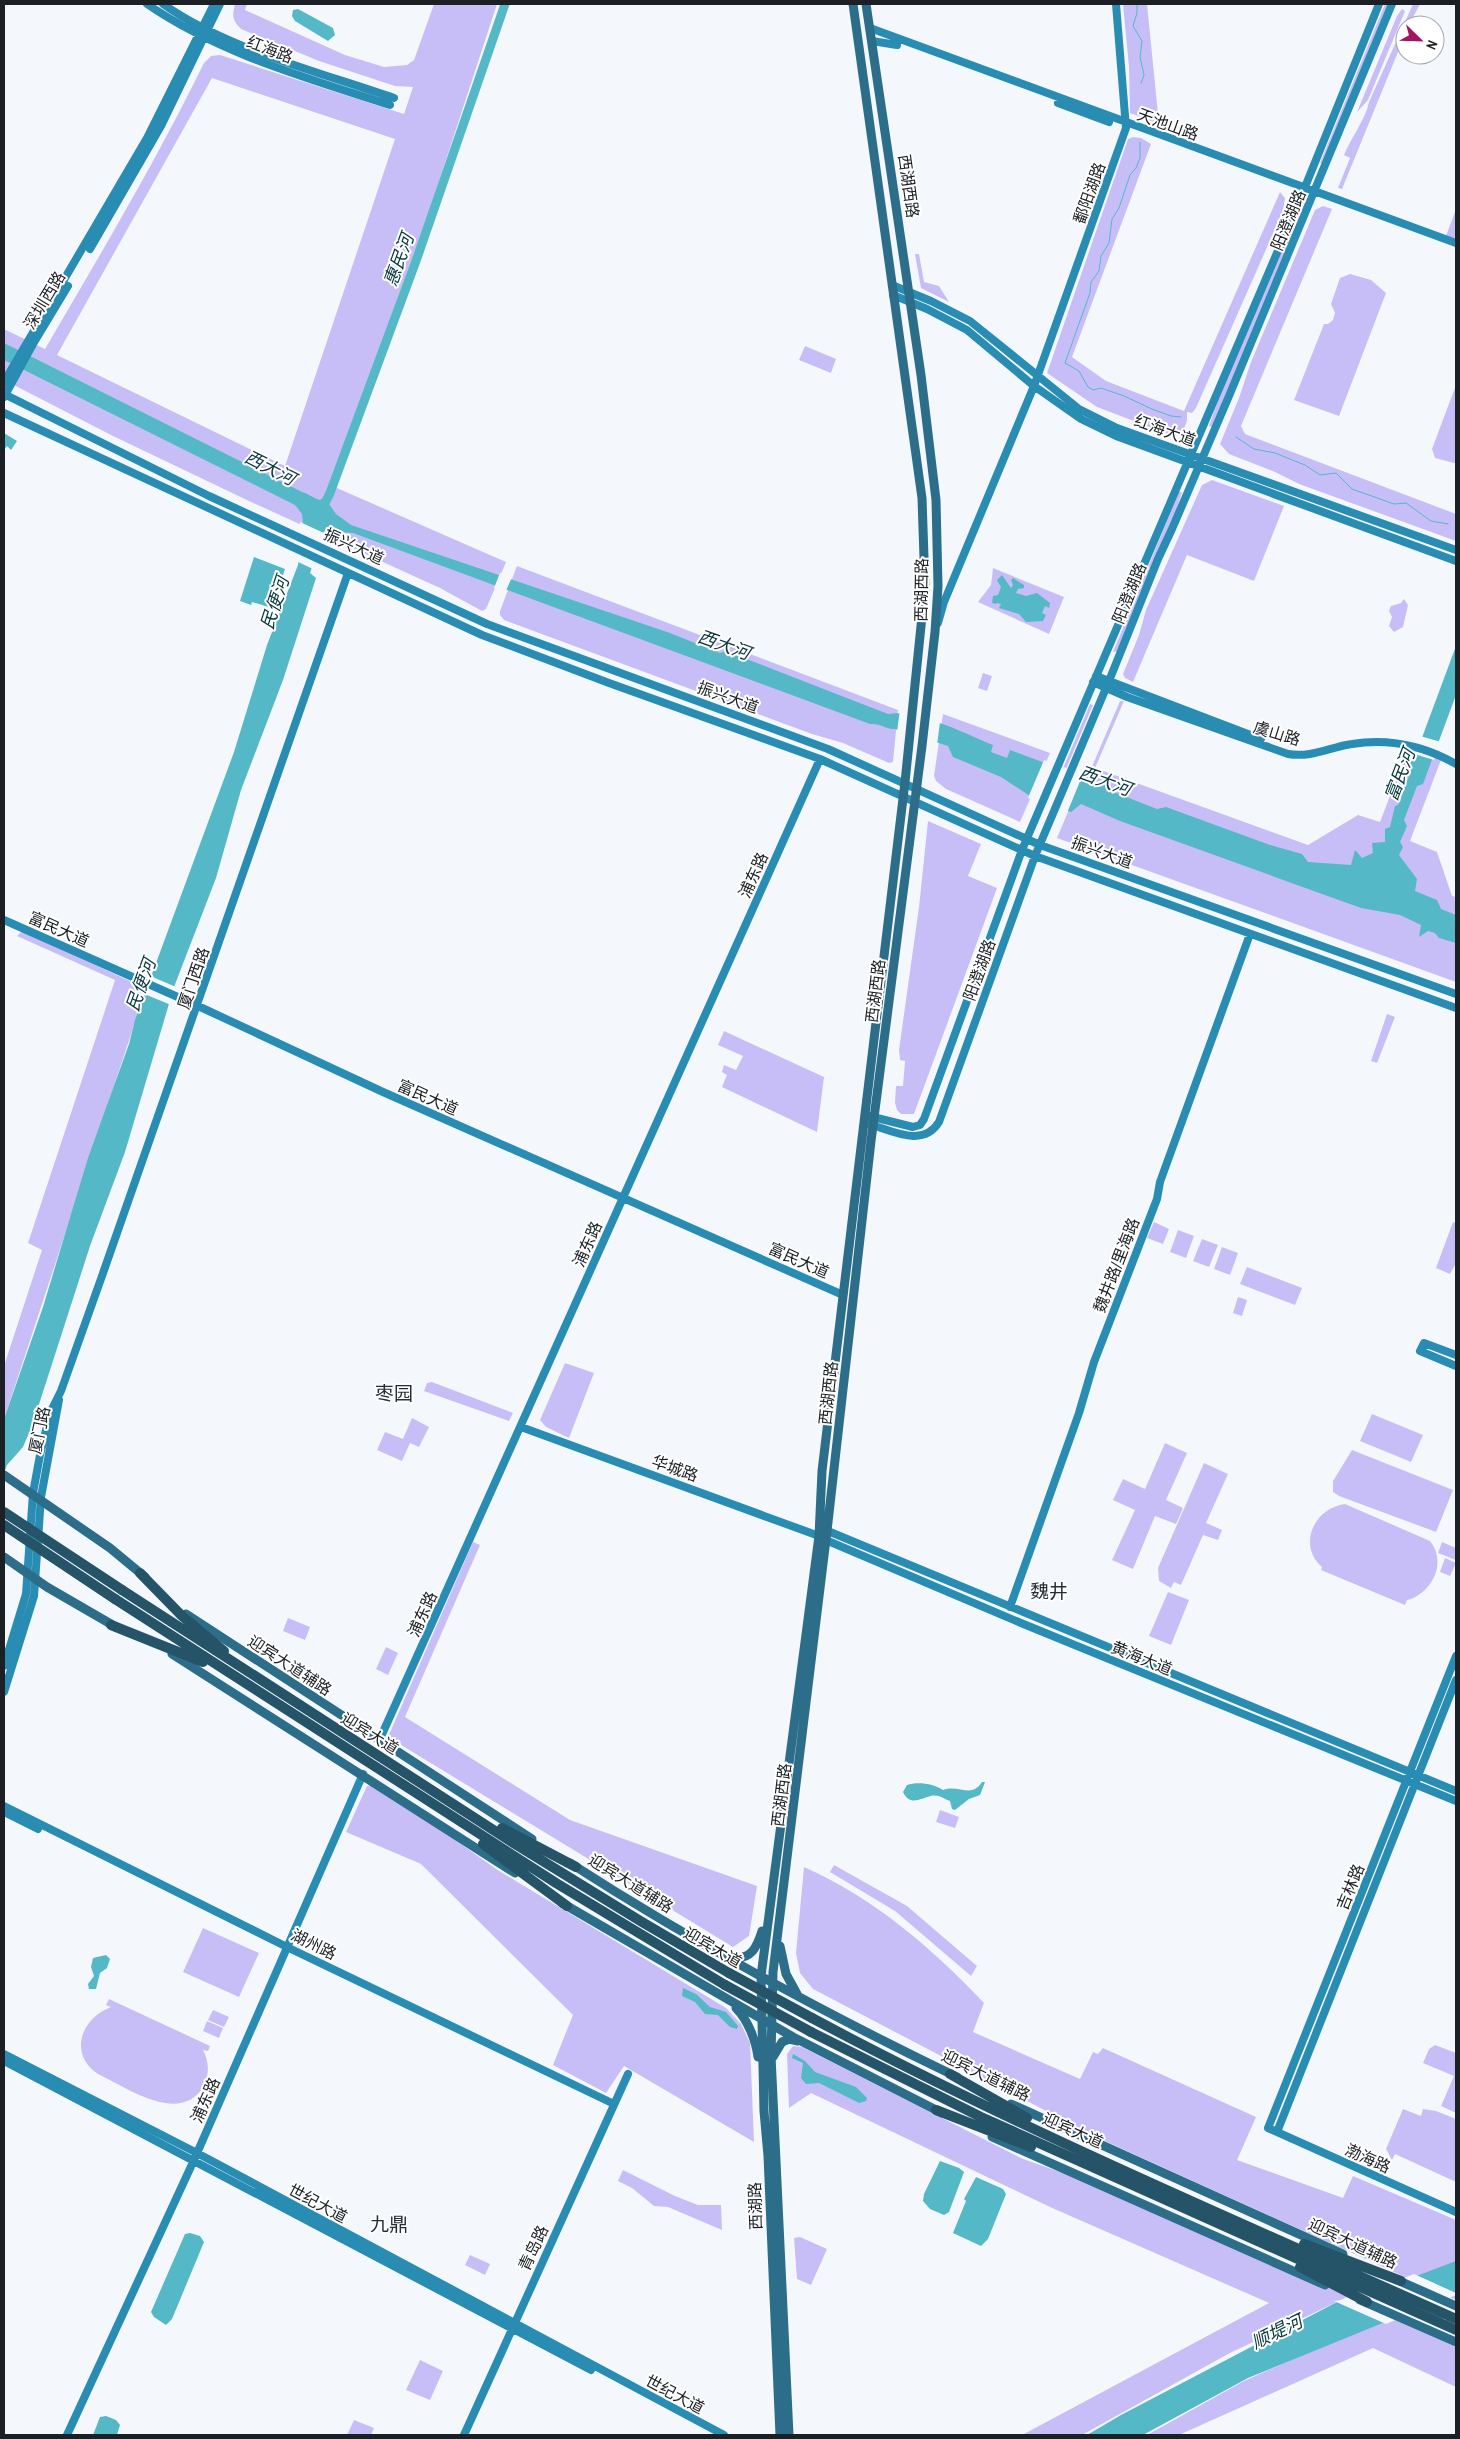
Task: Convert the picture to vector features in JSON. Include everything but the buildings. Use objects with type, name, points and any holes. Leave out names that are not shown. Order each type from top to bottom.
[{"type":"highway","name":"迎宾大道","points":[[4,1512],[318,1718],[642,1922],[729,1973],[812,2018],[954,2090],[1166,2189],[1456,2319]]},
{"type":"highway","name":"迎宾大道","points":[[4,1525],[115,1599],[556,1883],[725,1985],[811,2032],[981,2117],[1456,2330]]},
{"type":"highway","points":[[140,1573],[182,1616],[209,1639],[289,1693],[318,1718]]},
{"type":"highway","points":[[111,1625],[156,1641],[241,1680]]},
{"type":"highway","points":[[424,1785],[446,1794],[486,1819],[576,1867]]},
{"type":"highway","points":[[436,1806],[567,1906]]},
{"type":"highway","points":[[950,2074],[1032,2121],[1135,2170],[1154,2183]]},
{"type":"highway","points":[[936,2110],[1055,2156],[1111,2181],[1133,2186]]},
{"type":"highway","points":[[1166,2189],[1211,2203],[1288,2238],[1396,2280]]},
{"type":"highway","points":[[1231,2229],[1268,2252],[1367,2302]]},
{"type":"main road","name":"西湖西路","points":[[772,1982],[785,1884],[822,1534],[822,1471],[905,782],[925,587],[922,498],[853,4]]},
{"type":"main road","name":"西湖西路","points":[[761,1976],[776,1856],[822,1534],[922,746],[935,632],[938,586],[936,500],[910,292],[866,4]]},
{"type":"main road","name":"迎宾大道辅路","points":[[4,1475],[110,1548],[174,1604],[218,1637],[576,1867],[724,1955],[825,2011],[1018,2108],[1456,2306]]},
{"type":"main road","points":[[4,1556],[28,1574],[111,1625],[152,1642],[188,1662],[567,1906],[772,2025],[972,2128],[1347,2293]]},
{"type":"main road","points":[[724,1955],[738,1958],[750,1955],[755,1950],[766,1909],[776,1856]]},
{"type":"main road","points":[[785,1884],[780,1948],[786,1974],[796,1993],[825,2011]]},
{"type":"main road","name":"西湖路","points":[[761,1976],[764,2112],[768,2156],[780,2435]]},
{"type":"main road","name":"西湖路","points":[[772,1982],[771,2056],[791,2435]]},
{"type":"main road","points":[[718,1995],[743,2015],[752,2034],[757,2050],[764,2112]]},
{"type":"main road","points":[[775,2117],[772,2061],[776,2050],[782,2042],[789,2039],[821,2051]]},
{"type":"main road","points":[[1367,2302],[1456,2342]]},
{"type":"main road","points":[[775,2435],[778,2396]]},
{"type":"street","name":"红海路","points":[[147,4],[201,37],[286,70],[392,101],[205,29],[163,4]]},
{"type":"street","name":"深圳西路","points":[[205,29],[214,4]]},
{"type":"street","name":"深圳西路","points":[[4,395],[8,380],[148,138],[220,4]]},
{"type":"street","name":"鄱阳湖路","points":[[935,632],[944,602],[1034,386],[1036,375],[1124,125],[1114,4]]},
{"type":"street","name":"阳澄湖路","points":[[874,1121],[913,1128],[924,1119],[1022,850],[1304,190],[1379,4]]},
{"type":"street","name":"阳澄湖路","points":[[864,1118],[918,1137],[931,1133],[939,1122],[1035,856],[1392,4]]},
{"type":"street","name":"天池山路","points":[[870,28],[1124,125]]},
{"type":"street","name":"天池山路","points":[[872,41],[890,42],[1304,190],[1456,248]]},
{"type":"street","name":"天池山路","points":[[1314,194],[1456,243]]},
{"type":"street","name":"红海大道","points":[[892,285],[970,321],[1089,415],[1117,428],[1456,550]]},
{"type":"street","name":"红海大道","points":[[893,295],[968,330],[1034,386],[1081,418],[1104,430],[1199,467],[1456,561]]},
{"type":"street","name":"振兴大道","points":[[4,395],[209,496],[487,624],[828,749],[905,782],[1040,845],[1456,994]]},
{"type":"street","name":"振兴大道","points":[[4,413],[482,635],[820,759],[1035,856],[1456,1008]]},
{"type":"street","name":"厦门西路","points":[[61,1391],[198,1006],[348,573]]},
{"type":"street","name":"虞山路","points":[[1095,679],[1288,754],[1310,755],[1352,744],[1382,741],[1407,742],[1456,758]]},
{"type":"street","name":"虞山路","points":[[1435,751],[1456,764]]},
{"type":"street","name":"浦东路","points":[[379,1741],[820,759]]},
{"type":"street","name":"富民大道","points":[[4,920],[198,1006],[383,1092],[843,1295]]},
{"type":"street","name":"魏井路/里海路","points":[[1010,1607],[1080,1413],[1094,1362],[1156,1198],[1160,1182],[1250,934]]},
{"type":"street","points":[[1456,1355],[1424,1342],[1420,1351],[1456,1366]]},
{"type":"street","name":"厦门路","points":[[4,1666],[20,1616],[28,1574],[37,1497],[61,1391]]},
{"type":"street","name":"华城路","points":[[521,1427],[822,1534]]},
{"type":"street","name":"厦门路","points":[[4,1692],[34,1596],[37,1497]]},
{"type":"street","name":"黄海大道","points":[[822,1534],[1010,1607],[1456,1792]]},
{"type":"street","name":"黄海大道","points":[[822,1534],[1456,1801]]},
{"type":"street","name":"吉林路","points":[[1277,2132],[1415,1784],[1414,1774],[1456,1656]]},
{"type":"street","name":"吉林路","points":[[1268,2128],[1407,1781],[1414,1774],[1456,1680]]},
{"type":"street","name":"浦东路","points":[[67,2435],[195,2157],[363,1774]]},
{"type":"street","name":"湖州路","points":[[4,1806],[287,1949]]},
{"type":"street","name":"湖州路","points":[[4,1812],[614,2104]]},
{"type":"street","name":"世纪大道","points":[[4,2054],[195,2157],[724,2435]]},
{"type":"street","name":"世纪大道","points":[[4,2061],[195,2157]]},
{"type":"street","name":"青岛路","points":[[464,2435],[628,2074]]},
{"type":"street","name":"渤海路","points":[[1268,2128],[1456,2212]]},
{"type":"street","name":"世纪大道","points":[[513,2325],[715,2435]]},
{"type":"shaded area","points":[[235,4],[247,4],[245,10],[345,55],[384,67],[407,65],[414,60],[434,4],[497,4],[422,233],[330,485],[506,562],[486,609],[482,611],[440,588],[249,501],[113,436],[4,380],[4,329],[45,349],[147,172],[204,63],[211,56],[220,55],[404,114],[413,87],[395,86],[319,61],[241,29],[234,20]],"holes":[[[212,78],[395,139],[285,466],[57,355]]]},
{"type":"shaded area","points":[[1123,4],[1147,4],[1159,124],[1130,113],[1129,67]]},
{"type":"shaded area","points":[[1385,4],[1390,4],[1324,164],[1320,163]]},
{"type":"shaded area","points":[[1413,4],[1420,4],[1414,15],[1408,15]]},
{"type":"shaded area","points":[[1402,9],[1405,11],[1403,15],[1398,15]]},
{"type":"shaded area","points":[[1395,21],[1395,35],[1368,100],[1357,112]]},
{"type":"shaded area","points":[[1395,44],[1395,59],[1342,189],[1338,188],[1350,158],[1344,155],[1365,115]]},
{"type":"shaded area","points":[[1133,137],[1141,138],[1151,144],[1072,357],[1106,381],[1184,411],[1280,192],[1285,198],[1283,211],[1196,408],[1192,413],[1187,412],[1187,421],[1182,434],[1173,436],[1097,407],[1047,373],[1128,139]]},
{"type":"shaded area","points":[[1323,206],[1332,209],[1241,426],[1245,434],[1456,514],[1456,541],[1299,484],[1275,472],[1229,454],[1220,444],[1239,398],[1251,362],[1315,210]]},
{"type":"shaded area","points":[[1456,209],[1456,239],[1446,236]]},
{"type":"shaded area","points":[[1293,221],[1296,222],[1280,267],[1212,427],[1209,426],[1223,386]]},
{"type":"shaded area","points":[[915,254],[919,254],[924,282],[939,286],[949,302],[921,288]]},
{"type":"shaded area","points":[[1350,274],[1371,280],[1386,293],[1339,416],[1294,400],[1324,324],[1328,324],[1333,320],[1335,313],[1331,304],[1340,278]]},
{"type":"shaded area","points":[[805,346],[836,359],[831,373],[799,360]]},
{"type":"shaded area","points":[[1456,385],[1456,463],[1454,463],[1435,458],[1432,449]]},
{"type":"shaded area","points":[[1212,480],[1284,506],[1254,581],[1187,555],[1133,682],[1125,678],[1123,674],[1139,635],[1146,610],[1202,485]]},
{"type":"shaded area","points":[[1179,492],[1182,492],[1170,529],[1118,651],[1113,652]]},
{"type":"shaded area","points":[[517,566],[898,710],[893,762],[889,763],[843,743],[812,734],[504,620],[500,615],[500,611]]},
{"type":"shaded area","points":[[993,568],[1064,597],[1049,634],[978,602],[991,585]]},
{"type":"shaded area","points":[[1404,599],[1408,605],[1403,627],[1394,632],[1389,626],[1392,617],[1389,611],[1391,606],[1401,603]]},
{"type":"shaded area","points":[[983,673],[992,676],[987,691],[978,688]]},
{"type":"shaded area","points":[[1120,701],[1124,701],[1095,768],[1308,845],[1358,815],[1380,822],[1408,749],[1441,760],[1410,841],[1437,852],[1452,896],[1456,897],[1456,982],[1057,838],[1085,771],[1091,769]]},
{"type":"shaded area","points":[[1090,704],[1093,705],[1051,805],[1048,804]]},
{"type":"shaded area","points":[[943,714],[1050,753],[1020,822],[946,789],[936,781],[934,776]]},
{"type":"shaded area","points":[[928,821],[981,844],[968,876],[997,888],[914,1114],[901,1114],[897,1110],[895,1103],[896,1086],[903,1086],[905,1061],[900,1060],[899,1050],[919,907]]},
{"type":"shaded area","points":[[22,931],[136,984],[144,995],[4,1419],[4,1366],[42,1250],[28,1243],[115,980],[17,936]]},
{"type":"shaded area","points":[[1387,1014],[1395,1017],[1377,1063],[1371,1061]]},
{"type":"shaded area","points":[[724,1031],[824,1077],[817,1132],[722,1087],[727,1075],[722,1072],[724,1065],[736,1070],[743,1056],[718,1045]]},
{"type":"shaded area","points":[[1154,1222],[1169,1229],[1163,1244],[1147,1238]]},
{"type":"shaded area","points":[[1453,1222],[1456,1223],[1456,1263],[1450,1274],[1436,1268]]},
{"type":"shaded area","points":[[1178,1230],[1194,1236],[1186,1258],[1170,1252]]},
{"type":"shaded area","points":[[1202,1239],[1218,1245],[1209,1267],[1193,1261]]},
{"type":"shaded area","points":[[1222,1247],[1238,1253],[1230,1275],[1214,1269]]},
{"type":"shaded area","points":[[1247,1267],[1302,1288],[1295,1305],[1240,1284]]},
{"type":"shaded area","points":[[1238,1297],[1247,1300],[1242,1316],[1233,1313]]},
{"type":"shaded area","points":[[565,1363],[594,1373],[569,1438],[546,1427],[540,1420]]},
{"type":"shaded area","points":[[432,1382],[513,1413],[509,1421],[424,1391],[427,1383]]},
{"type":"shaded area","points":[[1372,1414],[1423,1435],[1411,1462],[1360,1441]]},
{"type":"shaded area","points":[[412,1418],[429,1427],[419,1447],[410,1443],[402,1461],[377,1450],[385,1432],[403,1439]]},
{"type":"shaded area","points":[[1165,1443],[1187,1453],[1166,1500],[1183,1508],[1176,1524],[1155,1516],[1133,1569],[1112,1560],[1135,1510],[1113,1500],[1123,1479],[1145,1489]]},
{"type":"shaded area","points":[[1352,1450],[1453,1490],[1436,1532],[1339,1496],[1333,1492],[1333,1481]]},
{"type":"shaded area","points":[[1204,1463],[1228,1474],[1206,1523],[1222,1530],[1218,1540],[1203,1535],[1181,1585],[1174,1582],[1171,1588],[1159,1581],[1158,1568]]},
{"type":"shaded area","points":[[1345,1504],[1430,1541],[1437,1559],[1437,1568],[1434,1576],[1430,1584],[1423,1591],[1416,1597],[1407,1600],[1405,1605],[1321,1570],[1322,1567],[1315,1558],[1311,1548],[1310,1538],[1312,1529],[1325,1512]]},
{"type":"shaded area","points":[[473,1542],[480,1545],[405,1717],[570,1820],[757,1886],[749,1936],[733,1947],[388,1737]]},
{"type":"shaded area","points":[[1442,1542],[1456,1548],[1456,1560],[1438,1553]]},
{"type":"shaded area","points":[[1445,1558],[1456,1563],[1450,1576],[1440,1572]]},
{"type":"shaded area","points":[[1168,1592],[1189,1600],[1171,1645],[1149,1636]]},
{"type":"shaded area","points":[[288,1618],[310,1627],[305,1640],[283,1631]]},
{"type":"shaded area","points":[[386,1647],[398,1653],[388,1675],[376,1669]]},
{"type":"shaded area","points":[[377,1784],[496,1869],[726,2008],[741,2024],[750,2043],[754,2142],[624,2066],[606,2093],[553,2065],[573,2015],[421,1864],[346,1832],[367,1786]]},
{"type":"shaded area","points":[[940,1810],[959,1817],[955,1828],[936,1822]]},
{"type":"shaded area","points":[[834,1865],[907,1906],[977,1966],[971,1976],[895,1911],[830,1872]]},
{"type":"shaded area","points":[[804,1867],[830,1879],[878,1909],[922,1944],[964,1982],[984,2003],[973,2032],[1080,2079],[1093,2052],[1098,2054],[1103,2048],[1256,2117],[1237,2160],[1343,2198],[1353,2176],[1456,2220],[1456,2300],[1094,2136],[813,1989],[800,1973],[796,1953]]},
{"type":"shaded area","points":[[203,1928],[259,1953],[239,1997],[183,1972]]},
{"type":"shaded area","points":[[109,1999],[210,2046],[208,2051],[203,2050],[207,2059],[207,2078],[203,2087],[193,2098],[181,2103],[153,2100],[98,2074],[89,2066],[83,2057],[82,2037],[92,2019],[111,2007],[106,2005]]},
{"type":"shaded area","points":[[213,2010],[229,2017],[224,2027],[208,2020]]},
{"type":"shaded area","points":[[207,2021],[223,2028],[219,2038],[203,2031]]},
{"type":"shaded area","points":[[1435,2045],[1456,2053],[1456,2113],[1441,2106],[1454,2076],[1423,2063],[1429,2049]]},
{"type":"shaded area","points":[[793,2046],[802,2047],[1023,2159],[1129,2196],[1345,2293],[1347,2297],[1228,2354],[1082,2435],[1022,2435],[1269,2303],[1050,2207],[811,2093],[789,2108],[787,2054]]},
{"type":"shaded area","points":[[1403,2109],[1421,2116],[1423,2109],[1436,2111],[1456,2119],[1456,2182],[1395,2154],[1392,2160],[1386,2149]]},
{"type":"shaded area","points":[[623,2170],[675,2196],[698,2205],[721,2205],[722,2230],[668,2207],[654,2206],[632,2188],[618,2181]]},
{"type":"shaded area","points":[[800,2237],[827,2249],[811,2285],[797,2279],[794,2238]]},
{"type":"shaded area","points":[[470,2255],[490,2264],[485,2275],[465,2265]]},
{"type":"shaded area","points":[[1394,2314],[1456,2342],[1456,2387],[1373,2348],[1179,2435],[1147,2435],[1244,2381]]},
{"type":"shaded area","points":[[420,2360],[443,2371],[430,2400],[406,2390]]},
{"type":"shaded area","points":[[354,2420],[374,2428],[371,2435],[347,2435]]},
{"type":"water","points":[[298,9],[333,28],[335,35],[328,41],[295,21],[292,16],[293,10]]},
{"type":"water","points":[[4,343],[315,498],[320,500],[330,493],[329,504],[336,514],[351,525],[670,633],[720,653],[726,651],[888,714],[900,713],[927,719],[993,745],[991,752],[1007,758],[1010,750],[1110,787],[1111,791],[1157,809],[1166,807],[1270,845],[1302,854],[1308,862],[1351,865],[1355,850],[1362,858],[1373,853],[1372,843],[1385,842],[1385,829],[1390,827],[1395,806],[1398,805],[1411,771],[1409,765],[1415,750],[1417,751],[1456,646],[1456,695],[1423,784],[1417,786],[1404,820],[1407,826],[1400,842],[1403,847],[1399,855],[1417,879],[1415,891],[1437,900],[1441,909],[1456,915],[1456,943],[1439,938],[1435,933],[1428,931],[1419,937],[1421,925],[1400,915],[1361,908],[1120,821],[1081,804],[1071,812],[1030,796],[1001,777],[953,757],[948,746],[895,729],[870,724],[353,533],[324,531],[310,573],[316,578],[283,680],[241,790],[216,878],[174,987],[125,1152],[90,1246],[32,1426],[23,1447],[7,1465],[4,1473],[4,1419],[43,1307],[88,1158],[129,1044],[135,1020],[234,752],[267,645],[298,565],[303,523],[302,514],[295,505],[4,360]]},
{"type":"water","points":[[4,433],[17,441],[11,450],[7,446],[4,450]]},
{"type":"water","points":[[254,557],[285,569],[272,608],[252,602],[251,605],[240,601]]},
{"type":"water","points":[[1002,575],[1011,588],[1013,585],[1011,580],[1013,578],[1024,585],[1024,588],[1018,589],[1016,593],[1026,596],[1037,593],[1050,603],[1049,608],[1045,606],[1042,613],[1046,615],[1043,621],[1026,622],[1019,614],[999,608],[1001,604],[992,603],[993,596],[998,595],[1001,587],[997,580]]},
{"type":"water","points":[[982,1782],[985,1782],[980,1795],[969,1799],[955,1810],[952,1809],[950,1801],[939,1796],[912,1800],[906,1797],[903,1792],[907,1785],[916,1783],[935,1786],[943,1790],[974,1790]]},
{"type":"water","points":[[106,1955],[110,1959],[107,1968],[100,1973],[96,1989],[89,1989],[88,1984],[94,1976],[91,1967],[93,1958]]},
{"type":"water","points":[[683,1988],[696,1994],[710,2007],[726,2012],[738,2026],[737,2029],[730,2027],[718,2015],[705,2014],[695,2002],[682,1996]]},
{"type":"water","points":[[793,2054],[805,2061],[815,2072],[856,2087],[867,2098],[866,2101],[859,2103],[819,2083],[806,2084],[801,2078],[803,2063],[792,2058]]},
{"type":"water","points":[[940,2161],[959,2168],[964,2172],[949,2212],[944,2215],[930,2209],[923,2201],[924,2194]]},
{"type":"water","points":[[976,2177],[1003,2189],[1006,2194],[988,2239],[981,2246],[953,2233],[966,2201],[964,2199]]},
{"type":"water","points":[[190,2233],[200,2236],[204,2242],[172,2319],[166,2325],[154,2317],[151,2312],[185,2234]]},
{"type":"water","points":[[1456,2261],[1456,2293],[1248,2378],[1143,2435],[1087,2435],[1121,2415],[1337,2302],[1356,2299]]},
{"type":"water","points":[[106,2416],[116,2420],[120,2425],[117,2435],[93,2435],[100,2417]]},
{"type":"pier","points":[[300,522],[326,534],[313,569],[296,561]]},
{"type":"pier","points":[[500,573],[512,577],[505,593],[494,588]]},
{"type":"pier","points":[[900,709],[940,722],[937,745],[897,732]]},
{"type":"pier","points":[[1420,736],[1441,742],[1434,760],[1414,754]]},
{"type":"pier","points":[[1044,760],[1083,774],[1067,813],[1028,798]]},
{"type":"pier","points":[[148,975],[176,987],[171,1005],[142,993]]},
{"type":"pier","points":[[1414,2274],[1456,2293],[1456,2295],[1386,2324],[1334,2301],[1349,2299]]},
{"type":"waterway","name":"惠民河","points":[[325,503],[416,261],[505,4]]},
{"type":"waterway","points":[[1137,4],[1137,13],[1133,26],[1142,41],[1140,57],[1144,75],[1141,83]]},
{"type":"waterway","points":[[1140,142],[1140,158],[1136,168],[1130,175],[1119,208],[1112,219],[1109,243],[1101,256],[1099,271],[1091,282],[1090,293],[1065,363],[1079,371],[1088,387],[1093,390],[1101,388],[1171,416],[1181,417]]},
{"type":"waterway","points":[[1236,437],[1254,449],[1275,453],[1305,465],[1320,475],[1336,473],[1352,489],[1394,504],[1406,503],[1431,521],[1448,524]]},
{"type":"district","name":"枣园","points":[[394,1393]]},
{"type":"district","name":"魏井","points":[[1049,1591]]},
{"type":"district","name":"九鼎","points":[[389,2224]]},
{"type":"water label","name":"西大河","points":[[270,468]]},
{"type":"water label","name":"民便河","points":[[275,603]]},
{"type":"water label","name":"西大河","points":[[724,645]]},
{"type":"water label","name":"富民河","points":[[1400,775]]},
{"type":"water label","name":"西大河","points":[[1105,781]]},
{"type":"water label","name":"民便河","points":[[141,985]]},
{"type":"water label","name":"顺堤河","points":[[1277,2332]]}]
